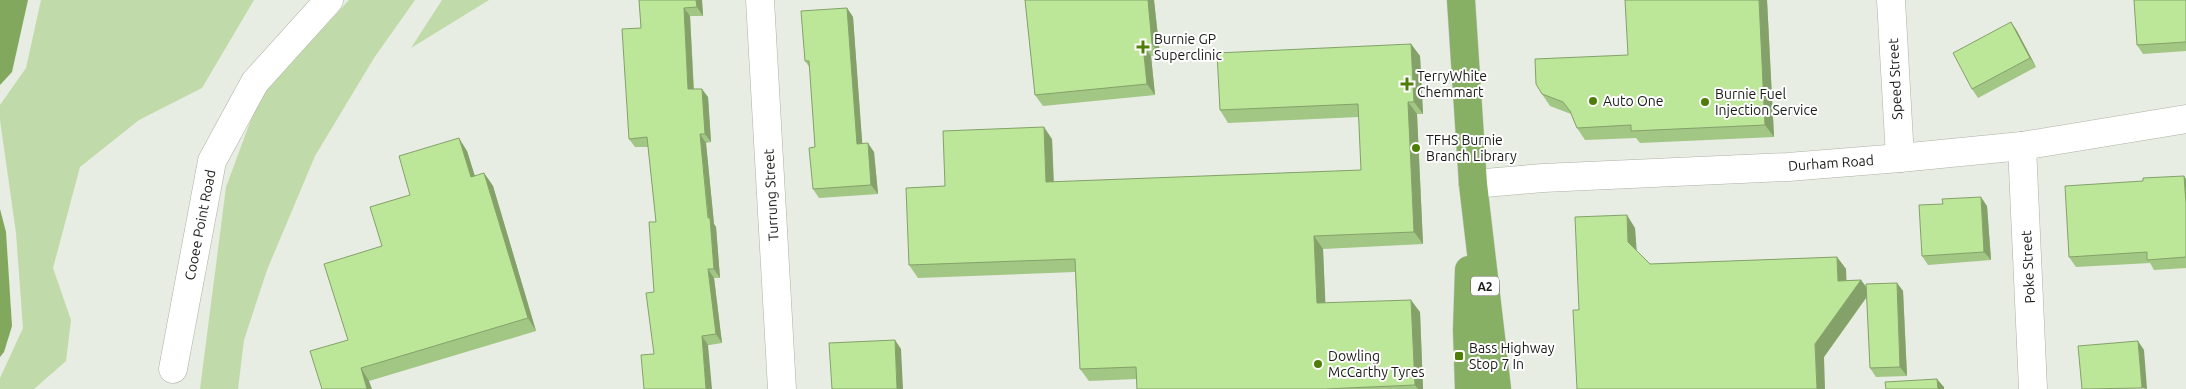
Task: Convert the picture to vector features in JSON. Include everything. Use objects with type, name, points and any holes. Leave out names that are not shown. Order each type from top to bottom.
[{"type":"highway","name":"A2","points":[[1461,0],[1473,184],[1496,389]]},
{"type":"highway","name":"A2","points":[[1469,389],[1467,330],[1473,184]]},
{"type":"street","name":"Cooee Point Road","points":[[173,369],[212,161],[255,82],[329,0]]},
{"type":"street","name":"Turrung Street","points":[[760,0],[782,389]]},
{"type":"street","name":"Speed Street","points":[[1891,0],[1900,158]]},
{"type":"street","name":"Durham Road","points":[[1473,184],[1543,178],[1788,167],[1900,158],[2022,146],[2186,119]]},
{"type":"street","name":"Poke Street","points":[[2022,146],[2033,389]]},
{"type":"shaded area","points":[[0,0],[28,0],[12,72],[0,85]]},
{"type":"shaded area","points":[[41,0],[254,0],[202,88],[139,120],[80,167],[53,268],[71,320],[66,361],[34,389],[0,389],[0,378],[23,328],[16,233],[0,120],[0,105],[26,68]]},
{"type":"shaded area","points":[[349,0],[415,0],[374,58],[315,156],[267,270],[244,340],[238,389],[200,389],[226,187],[259,98]]},
{"type":"shaded area","points":[[442,0],[489,0],[411,48]]},
{"type":"shaded area","points":[[0,209],[6,232],[12,326],[4,352],[0,357]]},
{"type":"building","points":[[639,0],[696,0],[697,7],[684,8],[688,89],[702,89],[705,134],[700,134],[714,269],[708,269],[716,334],[702,336],[706,389],[644,389],[641,355],[654,354],[646,293],[654,292],[649,222],[656,222],[647,137],[629,139],[622,29],[641,28]]},
{"type":"building","points":[[1025,0],[1148,0],[1152,44],[1143,45],[1147,84],[1035,95]]},
{"type":"building","name":"Burnie Fuel Injection Service","points":[[1625,0],[1759,0],[1765,125],[1631,131],[1631,125],[1577,128],[1570,111],[1563,102],[1542,94],[1536,84],[1535,59],[1628,55]]},
{"type":"building","points":[[2134,0],[2186,0],[2186,42],[2137,45]]},
{"type":"building","points":[[847,8],[857,144],[868,143],[871,185],[813,189],[809,148],[815,147],[809,61],[805,61],[801,11]]},
{"type":"building","points":[[2011,22],[2030,58],[1972,89],[1953,53]]},
{"type":"building","points":[[1411,44],[1414,102],[1408,102],[1414,232],[1314,236],[1317,303],[1411,300],[1415,385],[1325,389],[1137,389],[1136,367],[1080,369],[1075,259],[909,265],[906,188],[945,186],[943,131],[1044,127],[1046,182],[1361,170],[1358,104],[1220,110],[1217,53]]},
{"type":"building","points":[[459,138],[471,177],[484,173],[528,318],[361,368],[367,389],[322,389],[310,351],[348,340],[324,264],[382,246],[370,207],[410,195],[399,156]]},
{"type":"building","points":[[2184,176],[2186,257],[2147,260],[2147,252],[2069,257],[2065,186],[2143,181],[2143,178]]},
{"type":"building","points":[[1981,197],[1984,252],[1922,256],[1919,205],[1943,204],[1942,199]]},
{"type":"building","points":[[1627,215],[1628,242],[1650,264],[1837,257],[1838,281],[1861,280],[1815,344],[1817,389],[1577,389],[1573,310],[1579,310],[1575,217]]},
{"type":"building","points":[[1897,283],[1900,367],[1870,368],[1866,284]]},
{"type":"building","points":[[895,340],[897,389],[832,389],[829,343]]},
{"type":"building","points":[[2138,341],[2142,388],[2082,389],[2078,346]]},
{"type":"building","points":[[1937,379],[1938,389],[1886,389],[1885,382]]},
{"type":"place","name":"Burnie GP Superclinic","points":[[1143,47]]},
{"type":"place","name":"TerryWhite Chemmart","points":[[1407,84]]},
{"type":"place","name":"Auto One","points":[[1593,101]]},
{"type":"place","name":"Burnie Fuel Injection Service","points":[[1705,102]]},
{"type":"place","name":"TFHS Burnie Branch Library","points":[[1416,148]]},
{"type":"place","name":"Bass Highway Stop 7 In","points":[[1459,356]]},
{"type":"place","name":"Dowling McCarthy Tyres","points":[[1318,364]]}]
